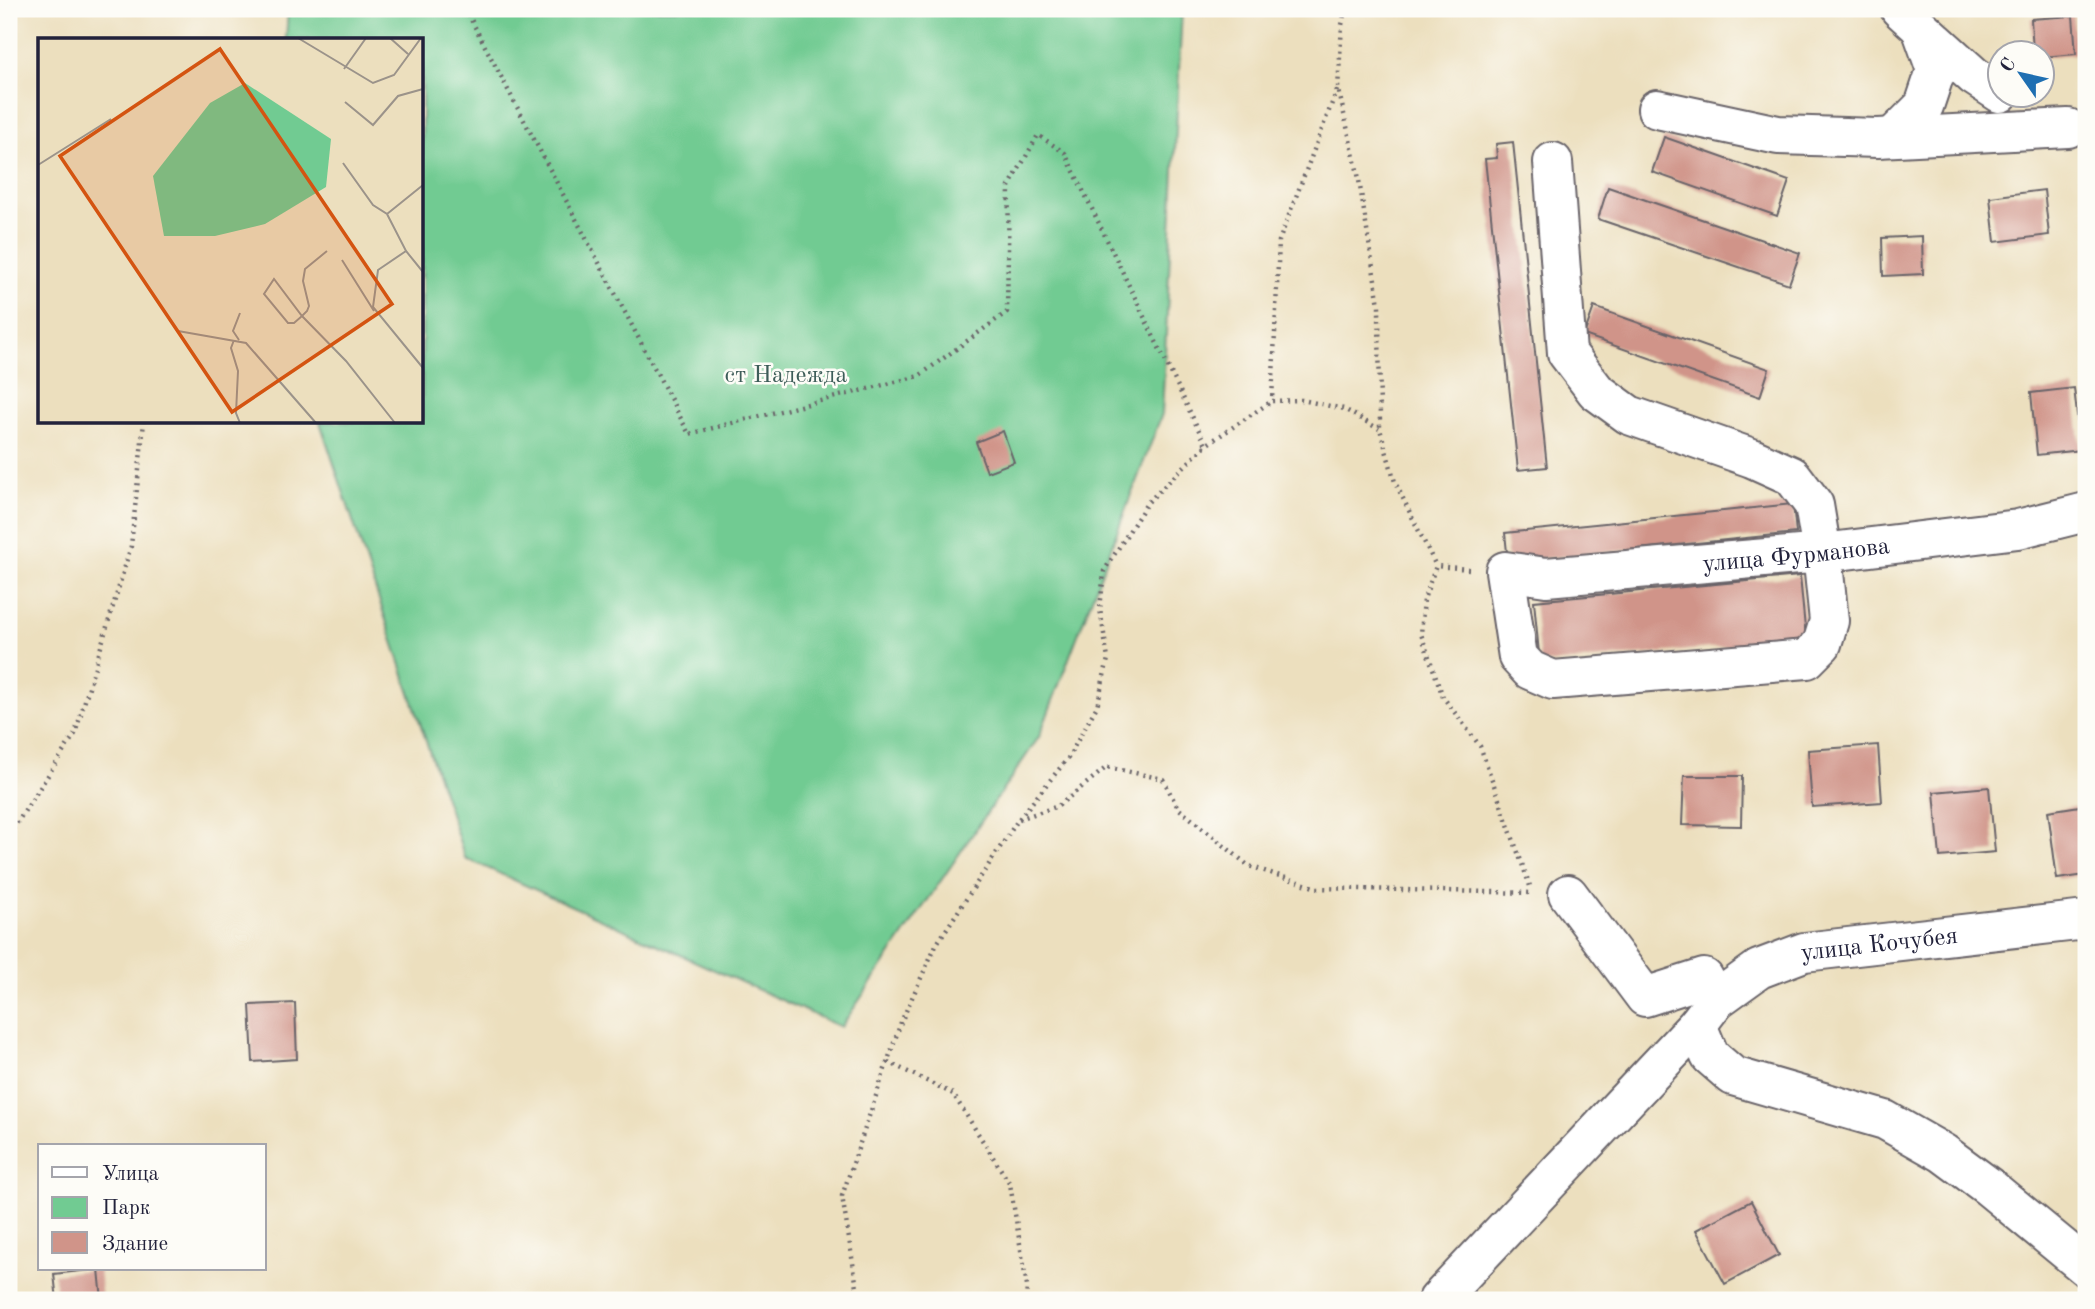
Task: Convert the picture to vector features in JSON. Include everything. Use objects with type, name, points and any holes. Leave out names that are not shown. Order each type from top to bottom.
[{"type":"street","points":[[1911,18],[1986,84]]},
{"type":"street","points":[[1893,137],[1924,106],[1936,70],[1911,18]]},
{"type":"street","points":[[2024,108],[2038,117],[2077,126]]},
{"type":"street","points":[[1657,109],[1778,135],[1893,137],[2077,126]]},
{"type":"street","points":[[1505,571],[1518,657],[1530,670],[1553,680],[1807,659],[1822,644],[1829,621],[1814,505],[1792,476],[1752,458],[1629,415],[1596,391],[1567,354],[1553,162]]},
{"type":"street","name":"улица Фурманова","points":[[1505,571],[1546,577],[1822,553],[2018,529],[2086,512]]},
{"type":"street","points":[[1550,894],[1645,997],[1704,978],[1710,1056],[1733,1076],[1885,1120],[1943,1153],[1971,1173],[2086,1267]]},
{"type":"street","name":"улица Кочубея","points":[[1438,1300],[1707,1013],[1759,969],[1804,952],[2086,920]]},
{"type":"path","points":[[468,9],[466,10],[689,434],[919,376],[1007,312],[1009,187],[1038,135],[1065,153],[1206,445]]},
{"type":"path","points":[[1018,820],[1058,806],[1107,767],[1163,779],[1178,808],[1249,866],[1317,888],[1550,894],[1480,746],[1443,697],[1421,634],[1424,599],[1436,566],[1395,482],[1380,429],[1379,305],[1357,174],[1338,88],[1345,9]]},
{"type":"path","points":[[1272,401],[1279,241],[1338,88]]},
{"type":"path","points":[[859,1300],[842,1196],[887,1062],[901,1022],[936,945],[1018,820],[1068,758],[1097,706],[1108,659],[1100,609],[1104,571],[1147,503],[1206,445],[1272,401],[1302,400],[1345,409],[1380,429]]},
{"type":"path","points":[[9,835],[75,734],[131,546],[144,424]]},
{"type":"path","points":[[1436,566],[1505,571]]},
{"type":"path","points":[[887,1062],[953,1094],[1010,1184],[1027,1286],[1026,1300]]},
{"type":"green space","name":"ст Надежда","points":[[288,9],[1182,9],[1162,414],[1039,737],[841,1027],[465,858],[321,424],[424,424],[424,38],[286,38]]},
{"type":"building","points":[[2073,16],[2076,54],[2056,56],[2056,38],[2032,38],[2031,19]]},
{"type":"building","points":[[1664,137],[1789,181],[1777,216],[1652,172]]},
{"type":"building","points":[[1513,142],[1547,467],[1518,470],[1485,159],[1497,158],[1496,144]]},
{"type":"building","points":[[1608,187],[1800,253],[1789,284],[1598,219]]},
{"type":"building","points":[[2044,190],[2049,235],[1995,242],[1990,197]]},
{"type":"building","points":[[1922,236],[1923,274],[1883,276],[1882,238]]},
{"type":"building","points":[[1594,307],[1769,369],[1760,397],[1584,335]]},
{"type":"building","points":[[2074,388],[2081,450],[2037,455],[2031,393]]},
{"type":"building","points":[[1003,431],[1014,462],[987,472],[976,442]]},
{"type":"building","points":[[1793,504],[1796,533],[1508,562],[1505,533]]},
{"type":"building","points":[[1800,576],[1806,639],[1540,664],[1534,601]]},
{"type":"building","points":[[1878,745],[1882,802],[1812,807],[1808,750]]},
{"type":"building","points":[[1684,776],[1742,776],[1741,826],[1682,825]]},
{"type":"building","points":[[1989,787],[1995,852],[1940,857],[1934,792]]},
{"type":"building","points":[[2086,805],[2086,875],[2057,879],[2048,811]]},
{"type":"building","points":[[295,1003],[297,1059],[253,1062],[250,1005]]},
{"type":"building","points":[[1751,1201],[1779,1255],[1725,1284],[1696,1230]]},
{"type":"building","points":[[99,1270],[102,1300],[57,1300],[54,1274]]}]
